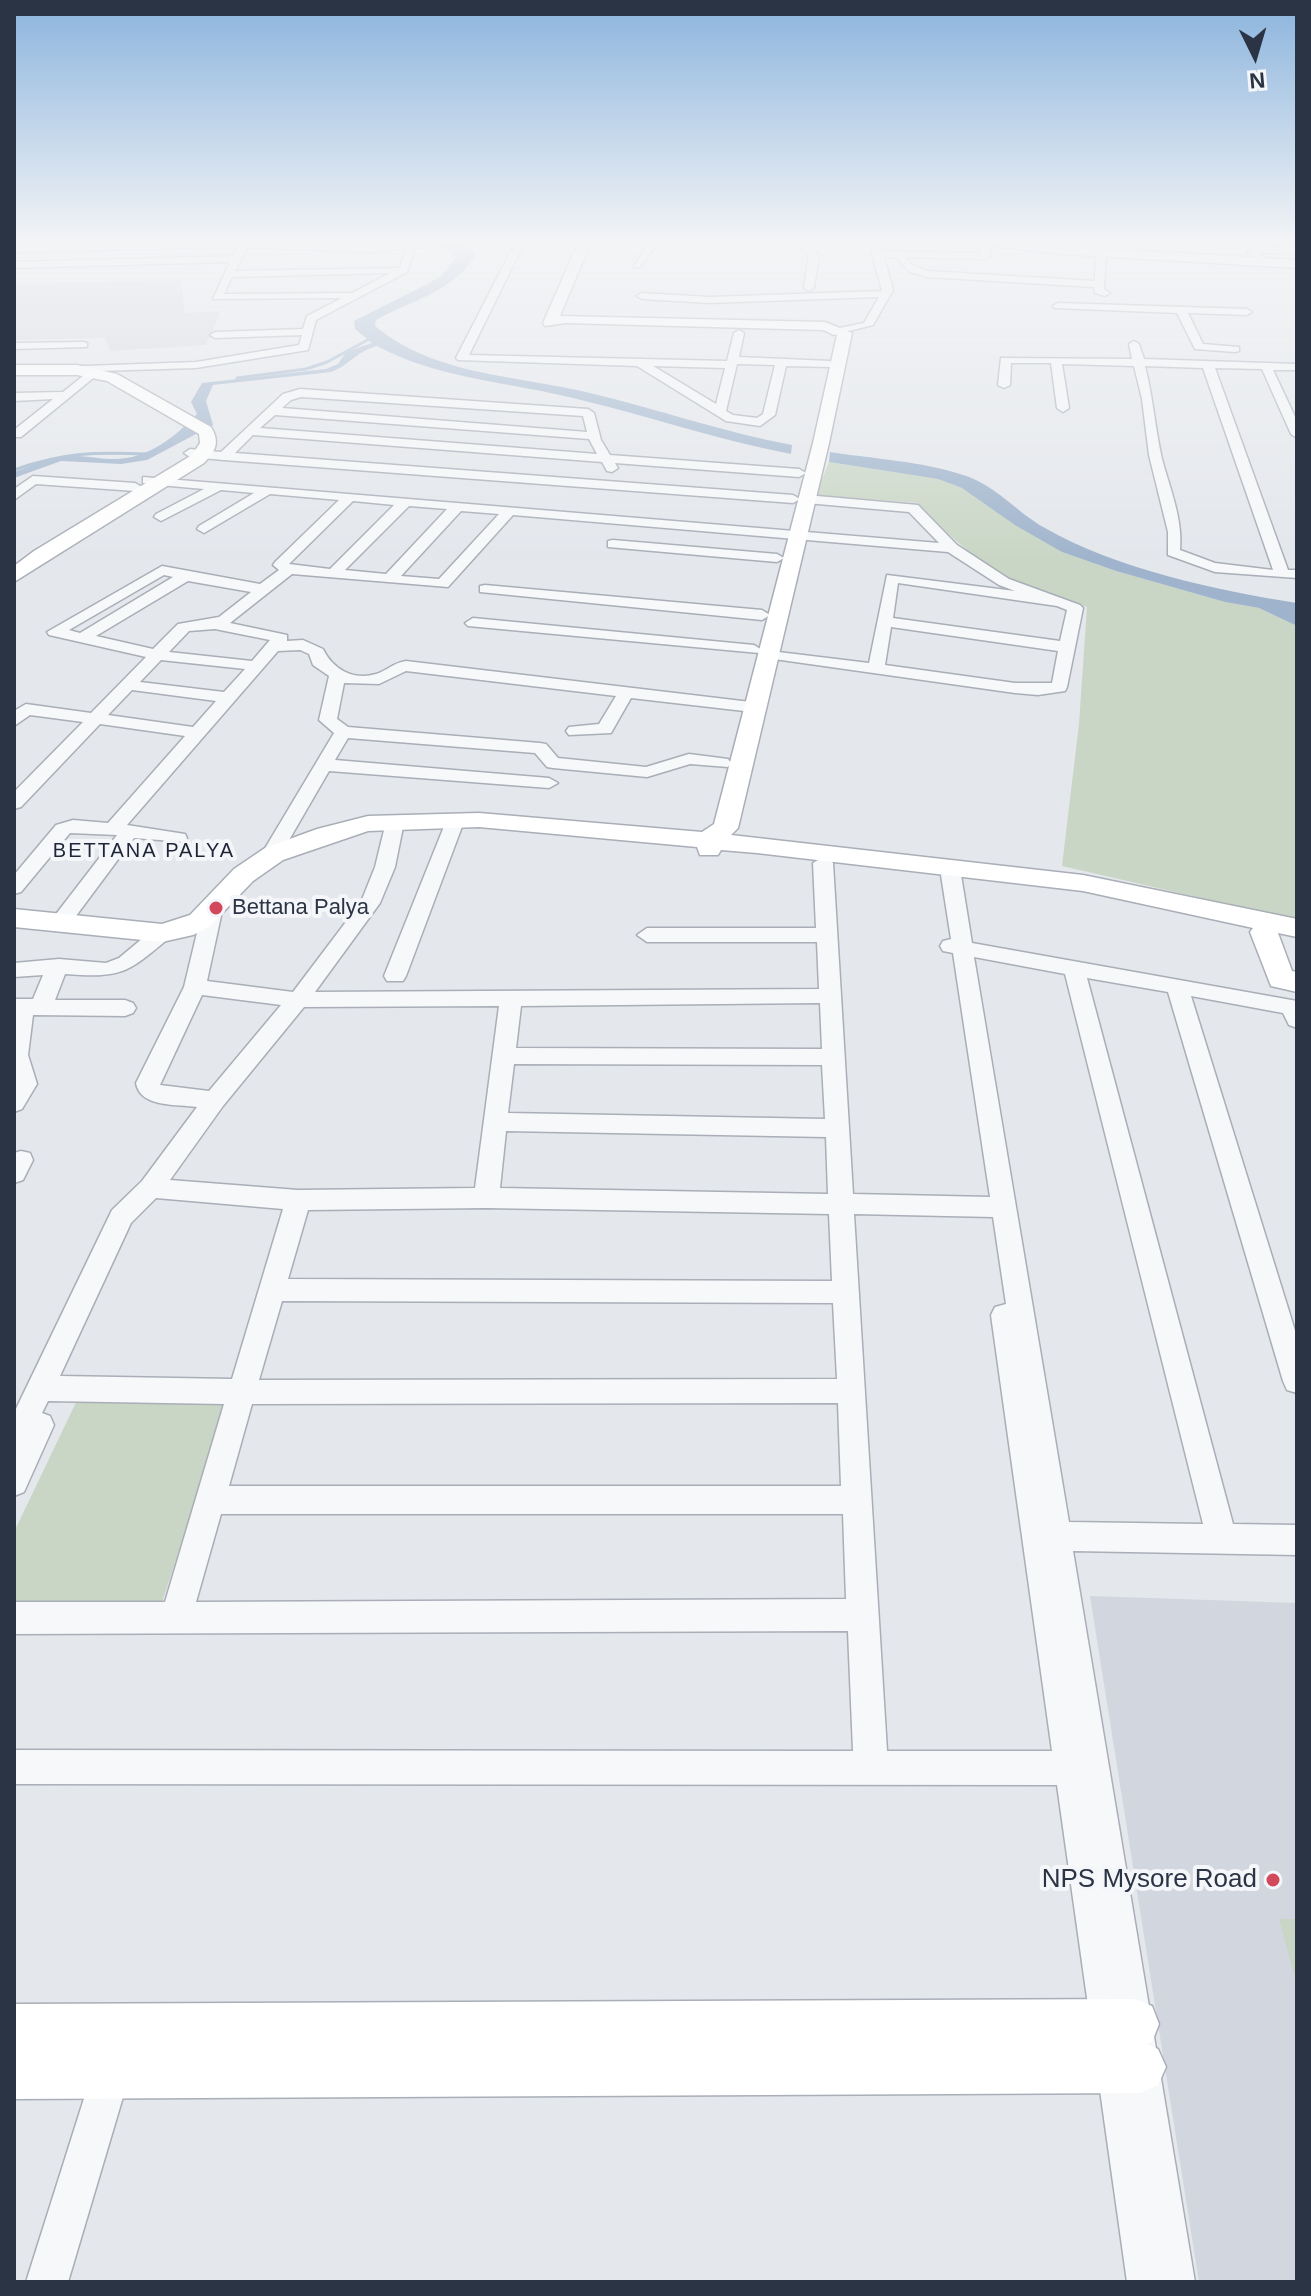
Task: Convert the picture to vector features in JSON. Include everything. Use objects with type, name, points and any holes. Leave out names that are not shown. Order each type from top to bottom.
[{"type":"street","points":[[14,372],[196,365],[304,346]]},
{"type":"street","points":[[471,346],[462,358],[684,364],[733,358],[830,364]]},
{"type":"street","points":[[720,412],[736,346]]},
{"type":"street","points":[[711,841],[725,828],[745,706],[812,449],[835,346]]},
{"type":"street","points":[[799,499],[799,473],[812,449],[844,346]]},
{"type":"street","points":[[1134,346],[1148,399],[1155,455],[1175,532],[1173,552],[1195,562],[1282,575],[1297,574]]},
{"type":"street","points":[[1199,346],[1252,349]]},
{"type":"street","points":[[719,349],[733,358]]},
{"type":"street","points":[[1004,385],[1005,360],[1297,367]]},
{"type":"street","points":[[1056,360],[1063,408]]},
{"type":"street","points":[[639,363],[730,418],[752,422],[764,421],[769,415],[781,362]]},
{"type":"street","points":[[679,388],[684,364]]},
{"type":"street","points":[[1208,365],[1282,575]]},
{"type":"street","points":[[1266,366],[1296,429]]},
{"type":"street","points":[[44,370],[91,375],[114,385],[181,422],[198,445],[224,456],[913,508],[952,548],[1004,582],[1075,608],[1076,613],[1059,687],[1049,690],[1015,688],[760,652],[473,623]]},
{"type":"street","points":[[14,372],[91,375]]},
{"type":"street","points":[[17,434],[91,375]]},
{"type":"street","points":[[309,394],[366,383]]},
{"type":"street","points":[[407,401],[417,387]]},
{"type":"street","points":[[224,456],[292,394],[588,413],[594,436],[605,458],[627,486]]},
{"type":"street","points":[[14,397],[65,395]]},
{"type":"street","points":[[272,411],[594,436]]},
{"type":"street","points":[[250,431],[799,473]]},
{"type":"street","points":[[14,576],[198,445]]},
{"type":"street","points":[[14,496],[33,480],[219,486],[952,548]]},
{"type":"street","points":[[14,563],[148,483]]},
{"type":"street","points":[[161,517],[219,486]]},
{"type":"street","points":[[204,529],[268,490]]},
{"type":"street","points":[[350,497],[280,565],[289,569],[446,583],[510,510]]},
{"type":"street","points":[[334,573],[405,502]]},
{"type":"street","points":[[390,579],[458,506]]},
{"type":"street","points":[[760,652],[762,615],[777,558],[790,532]]},
{"type":"street","points":[[613,544],[777,558]]},
{"type":"street","points":[[215,624],[289,569]]},
{"type":"street","points":[[258,666],[157,655],[55,632],[162,570],[261,589]]},
{"type":"street","points":[[82,638],[186,576]]},
{"type":"street","points":[[876,668],[892,578],[1060,602]]},
{"type":"street","points":[[485,589],[762,615]]},
{"type":"street","points":[[886,622],[1067,647]]},
{"type":"street","points":[[14,803],[184,627],[215,624],[281,638],[199,733],[121,831],[60,923]]},
{"type":"street","points":[[275,646],[311,646],[317,652],[319,662],[337,678],[379,679],[397,667],[406,666],[745,706]]},
{"type":"street","points":[[337,678],[328,720],[332,727],[343,732],[502,743],[540,748],[553,763],[647,772],[689,759],[722,763]]},
{"type":"street","points":[[128,685],[230,698]]},
{"type":"street","points":[[575,731],[599,731],[608,725],[626,692]]},
{"type":"street","points":[[711,841],[705,826],[722,763],[745,706]]},
{"type":"street","points":[[14,721],[26,709],[199,733]]},
{"type":"street","points":[[593,767],[599,731]]},
{"type":"street","points":[[215,1100],[154,1093],[147,1087],[195,987],[211,916],[236,883],[271,855],[343,732]]},
{"type":"street","points":[[325,765],[549,783]]},
{"type":"street","points":[[14,773],[39,777]]},
{"type":"street","points":[[271,855],[376,822],[454,824],[468,830],[711,841],[1083,883],[1297,928]]},
{"type":"street","points":[[14,1482],[49,1388],[121,1217],[151,1188],[215,1100],[298,1000],[370,903],[385,867],[395,822]]},
{"type":"street","points":[[395,976],[454,824]]},
{"type":"street","points":[[14,888],[63,829],[73,826],[178,838]]},
{"type":"street","points":[[711,841],[823,863],[945,875],[1108,898],[1297,940]]},
{"type":"street","points":[[823,863],[871,1767]]},
{"type":"street","points":[[945,875],[1125,2046],[1174,2282]]},
{"type":"street","points":[[14,918],[162,933],[183,931],[211,916]]},
{"type":"street","points":[[1264,932],[1281,979],[1297,982]]},
{"type":"street","points":[[14,970],[59,966],[107,970],[126,963],[162,933]]},
{"type":"street","points":[[647,935],[826,935]]},
{"type":"street","points":[[956,947],[1292,1007],[1297,1020]]},
{"type":"street","points":[[25,1007],[47,1000],[53,972],[59,966]]},
{"type":"street","points":[[1074,968],[1222,1539]]},
{"type":"street","points":[[195,987],[298,1000],[830,996]]},
{"type":"street","points":[[1177,987],[1297,1381]]},
{"type":"street","points":[[486,1198],[511,999]]},
{"type":"street","points":[[25,1007],[125,1008]]},
{"type":"street","points":[[14,1103],[26,1084],[17,1055],[25,1007]]},
{"type":"street","points":[[504,1056],[833,1057]]},
{"type":"street","points":[[495,1122],[837,1128]]},
{"type":"street","points":[[151,1188],[298,1200],[486,1198],[996,1207]]},
{"type":"street","points":[[14,1443],[49,1388],[151,1188]]},
{"type":"street","points":[[176,1617],[298,1200]]},
{"type":"street","points":[[271,1290],[846,1292]]},
{"type":"street","points":[[49,1388],[241,1392],[851,1391]]},
{"type":"street","points":[[210,1500],[857,1500]]},
{"type":"street","points":[[1046,1536],[1297,1540]]},
{"type":"street","points":[[14,1618],[863,1615]]},
{"type":"street","points":[[14,1767],[1082,1768]]},
{"type":"street","points":[[14,2030],[118,2051]]},
{"type":"street","points":[[14,2073],[118,2051],[1125,2046]]},
{"type":"street","points":[[1125,2046],[1148,2282]]},
{"type":"street","points":[[47,2282],[118,2051]]},
{"type":"shaded area","points":[[108,346],[188,346],[110,351]]},
{"type":"shaded area","points":[[1090,1596],[1297,1603],[1297,2282],[1199,2282]]},
{"type":"green space","points":[[829,462],[938,479],[962,488],[1062,552],[1225,602],[1259,608],[1297,626],[1297,920],[1062,866],[1079,724],[1087,607],[1035,589],[994,569],[957,541],[918,503],[816,495]]},
{"type":"green space","points":[[80,1394],[230,1397],[162,1602],[14,1603],[14,1532]]},
{"type":"green space","points":[[1279,1919],[1297,1919],[1297,1985]]},
{"type":"water","points":[[363,346],[377,346],[331,372],[213,385],[206,401],[213,425],[147,460],[121,464],[61,461],[14,478],[14,472],[54,458],[124,458],[148,452],[169,439],[197,414],[191,402],[202,383],[326,369],[338,364],[346,352]]},
{"type":"water","points":[[377,346],[406,346],[478,372],[590,393],[792,445],[791,454],[577,399],[449,373]]},
{"type":"water","points":[[830,452],[914,463],[975,479],[1045,528],[1102,555],[1201,585],[1297,603],[1297,626],[1259,608],[1225,602],[1062,552],[1015,525],[962,488],[938,479],[829,462]]},
{"type":"waterway","points":[[237,378],[306,369],[356,346]]},
{"type":"waterway","points":[[14,470],[80,454],[148,454]]},
{"type":"place","name":"Bettana Palya","points":[[216,908]]},
{"type":"place","name":"NPS Mysore Road","points":[[1273,1880]]},
{"type":"district","name":"BETTANA PALYA","points":[[144,851]]}]
